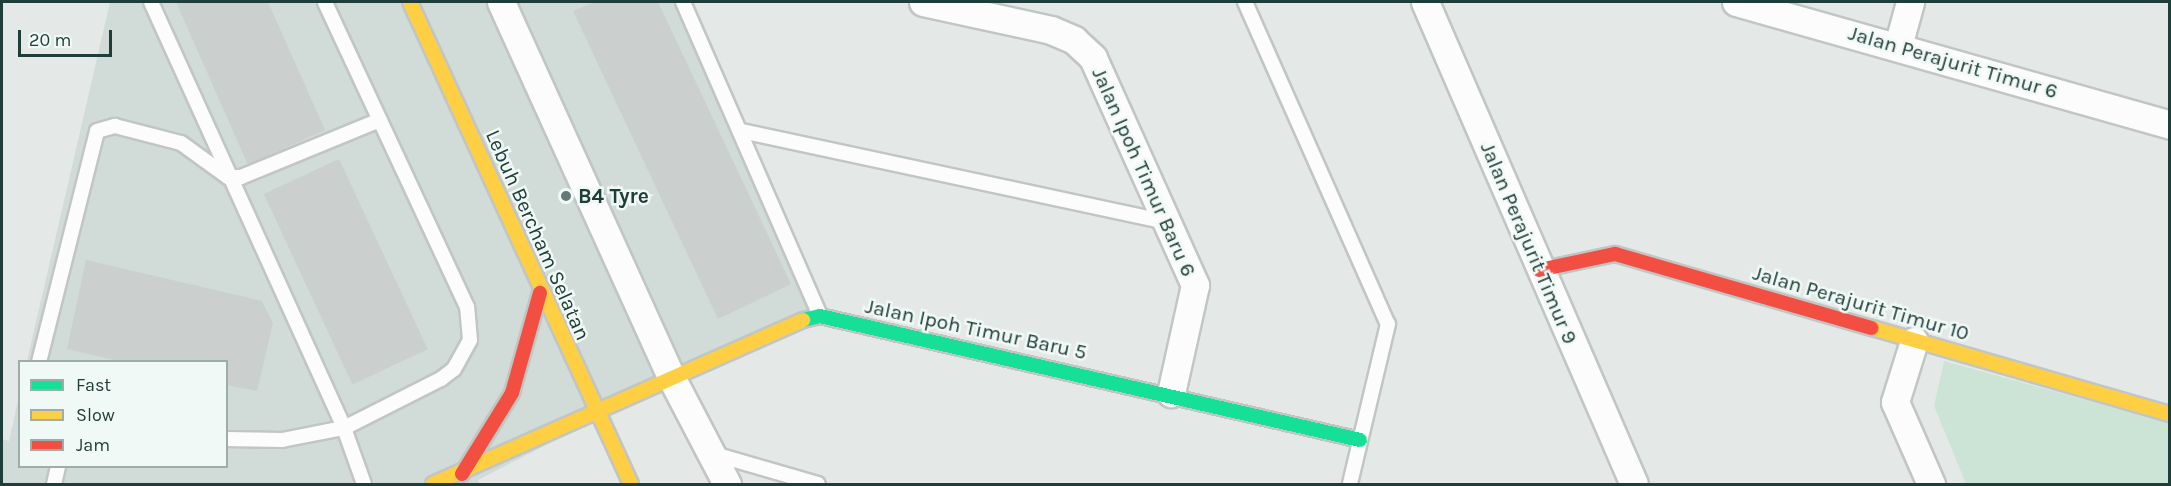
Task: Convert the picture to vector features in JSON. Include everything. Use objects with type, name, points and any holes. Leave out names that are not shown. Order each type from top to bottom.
[{"type":"street","name":"Lebuh Bercham Selatan","points":[[410,2],[540,293],[631,484]]},
{"type":"street","points":[[501,2],[669,375],[727,484]]},
{"type":"street","name":"Jalan Ipoh Timur Baru 6","points":[[923,2],[1051,30],[1085,49],[1169,222],[1196,290],[1171,393]]},
{"type":"street","name":"Jalan Perajurit Timur 9","points":[[1425,2],[1539,270],[1634,484]]},
{"type":"street","name":"Jalan Perajurit Timur 6","points":[[1736,2],[1898,46],[2169,125]]},
{"type":"street","points":[[1898,46],[1910,2]]},
{"type":"street","name":"Jalan Perajurit Timur 10","points":[[1539,270],[1615,254],[2169,414]]},
{"type":"street","points":[[463,480],[512,393],[540,293]]},
{"type":"street","name":"Jalan Ipoh Timur Baru 5","points":[[433,484],[463,480],[597,414],[669,375],[793,322],[820,316],[1171,393],[1360,440]]},
{"type":"street","points":[[1914,341],[1895,402],[1931,484]]},
{"type":"lane","points":[[151,2],[228,177],[344,428],[364,484]]},
{"type":"lane","points":[[228,439],[282,440],[344,428],[441,379],[454,369],[470,340],[467,306],[325,2]]},
{"type":"lane","points":[[683,2],[742,131],[820,316]]},
{"type":"lane","points":[[1245,2],[1388,324],[1350,484]]},
{"type":"lane","points":[[40,360],[97,131],[115,126],[181,143],[228,177],[242,177],[380,120]]},
{"type":"lane","points":[[742,131],[1169,222]]},
{"type":"lane","points":[[712,453],[818,484]]},
{"type":"lane","points":[[54,484],[58,468]]},
{"type":"shaded area","points":[[110,2],[676,2],[813,308],[478,480],[480,484],[2,484],[2,439],[9,441],[18,400],[18,468],[228,468],[228,360],[27,360]]},
{"type":"green space","points":[[1944,361],[2169,423],[2169,484],[1966,484],[1934,406]]},
{"type":"building","points":[[176,2],[268,2],[325,130],[248,165]]},
{"type":"building","points":[[594,2],[658,2],[791,284],[718,319],[573,11]]},
{"type":"building","points":[[339,159],[428,349],[353,384],[264,194]]},
{"type":"building","points":[[86,260],[262,301],[273,323],[257,391],[228,385],[228,360],[114,360],[67,349]]},
{"type":"traffic: fast","points":[[803,320],[820,316],[1360,440]]},
{"type":"traffic: slow","points":[[410,2],[631,484]]},
{"type":"traffic: slow","points":[[433,484],[803,320]]},
{"type":"traffic: slow","points":[[1872,328],[2170,414]]},
{"type":"traffic: jam","points":[[1539,270],[1615,254],[1872,328]]},
{"type":"traffic: jam","points":[[462,474],[512,393],[540,293]]},
{"type":"place","name":"B4 Tyre","points":[[566,196]]}]
